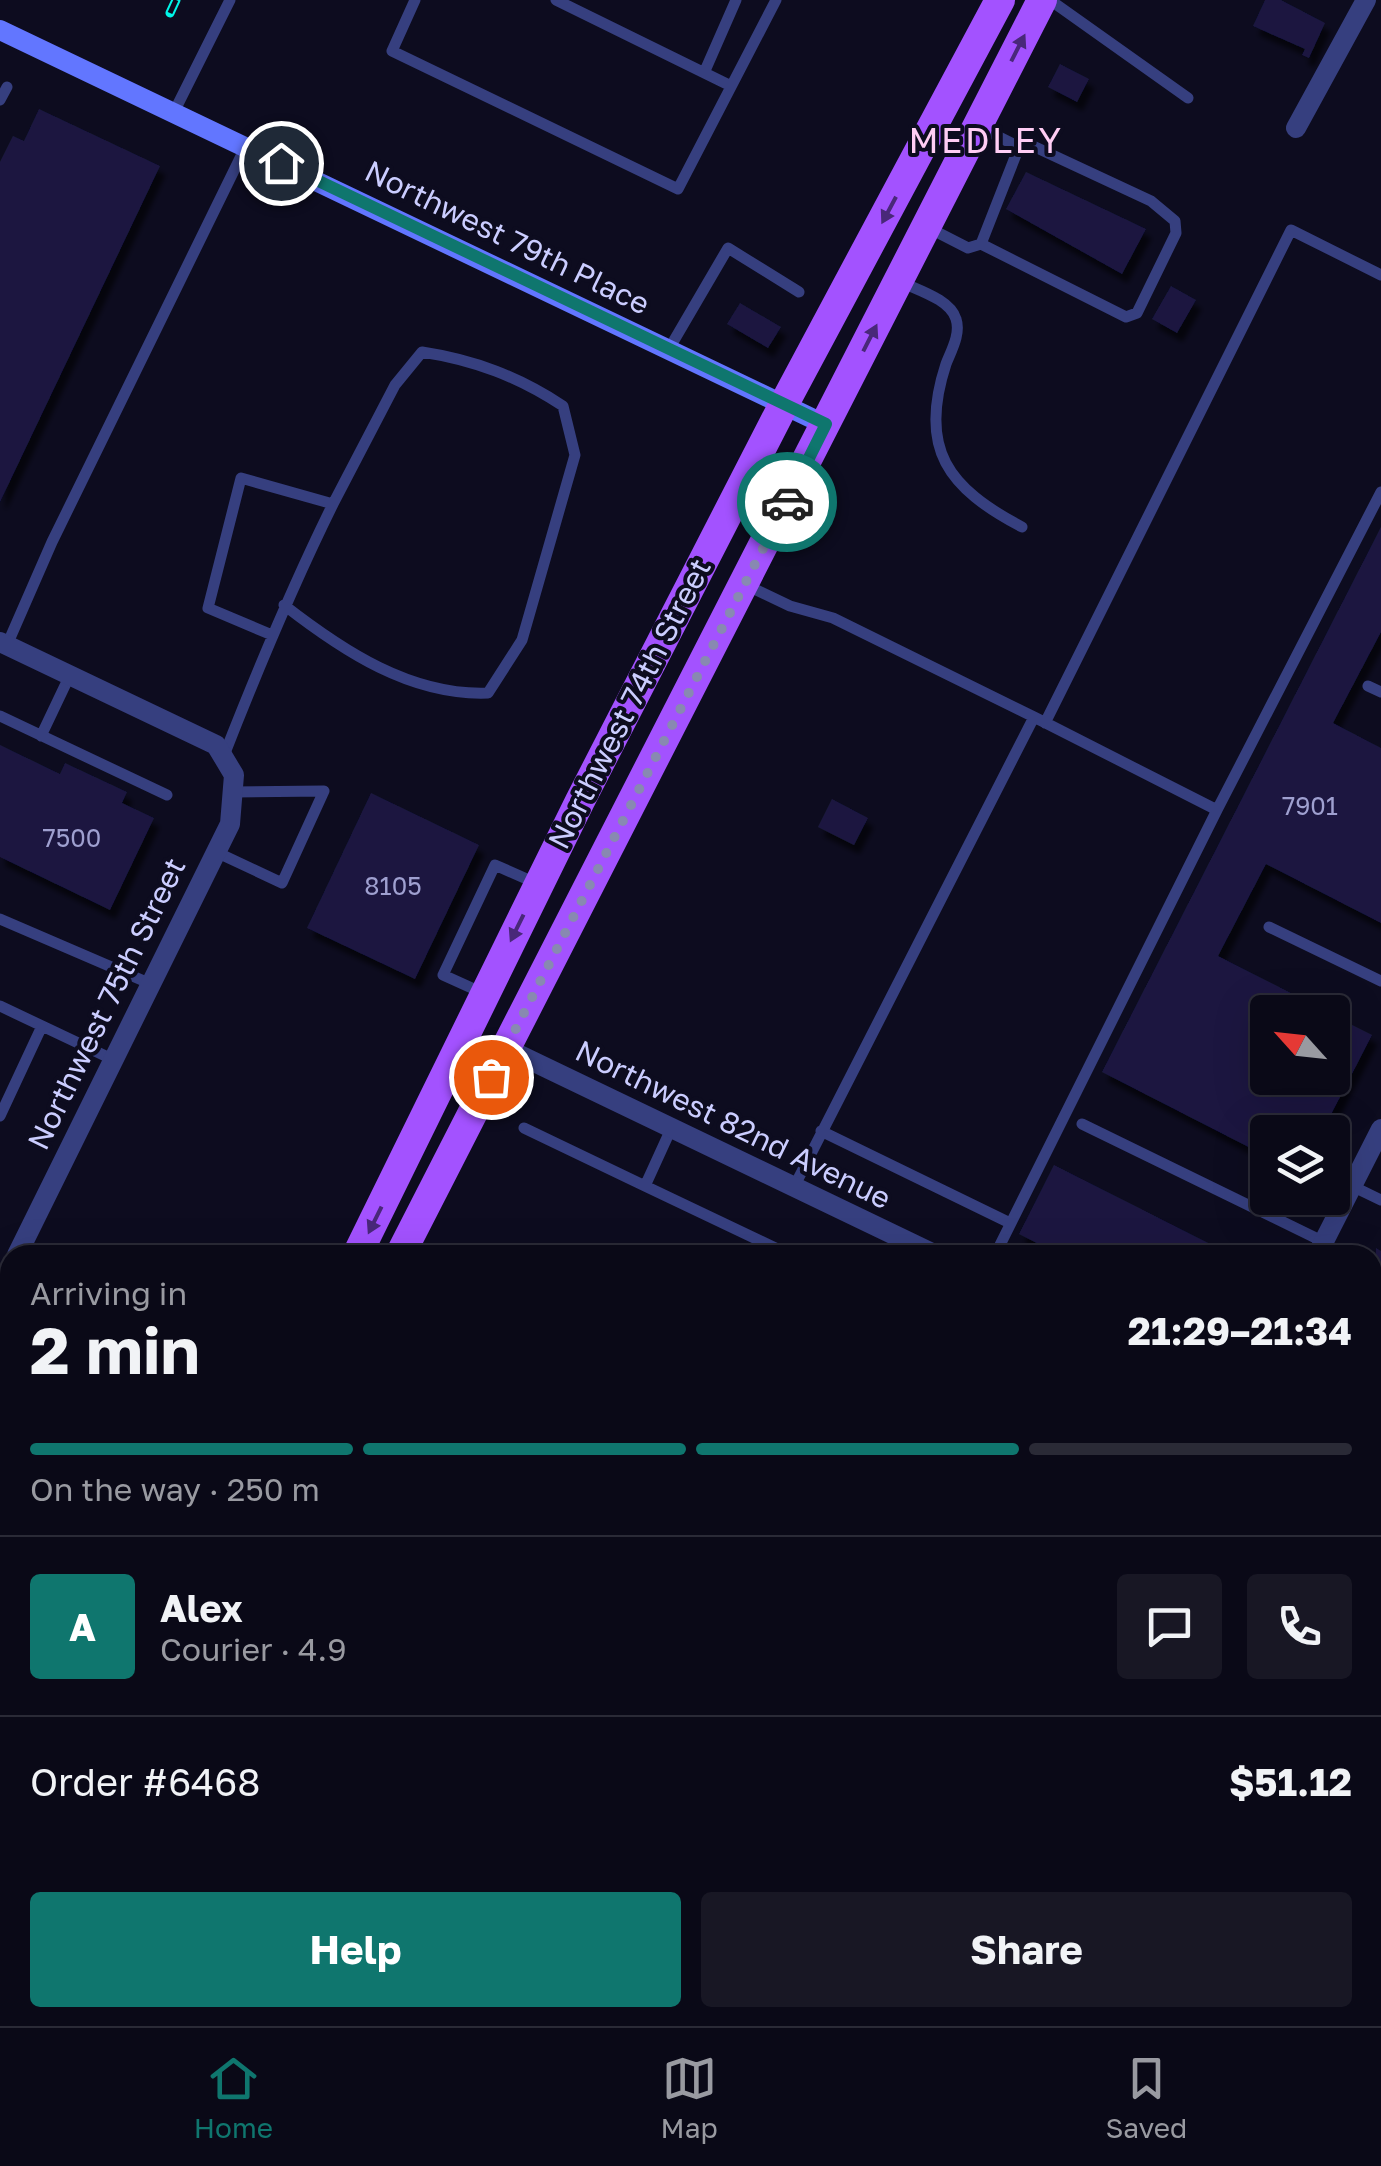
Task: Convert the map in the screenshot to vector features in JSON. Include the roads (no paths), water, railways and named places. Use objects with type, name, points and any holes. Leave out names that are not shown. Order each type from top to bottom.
[{"type":"main road","name":"Northwest 74th Street","points":[[363,1245],[538,884],[784,404],[1000,0]]},
{"type":"main road","name":"Northwest 74th Street","points":[[405,1245],[1042,0]]},
{"type":"main road","name":"Northwest 79th Place","points":[[0,30],[826,424]]},
{"type":"main road","points":[[971,56],[966,92],[978,126]]},
{"type":"street","points":[[1296,128],[1366,0]]},
{"type":"street","points":[[4,644],[216,745],[230,775]]},
{"type":"street","name":"Northwest 75th Street","points":[[22,1245],[230,824],[230,775]]},
{"type":"street","name":"Northwest 82nd Avenue","points":[[505,1048],[915,1245]]},
{"type":"street","points":[[1322,1245],[1381,1129]]},
{"type":"lane","points":[[174,112],[230,0]]},
{"type":"lane","points":[[416,0],[392,51],[678,189],[776,0]]},
{"type":"lane","points":[[556,0],[731,86]]},
{"type":"lane","points":[[704,73],[736,0]]},
{"type":"lane","points":[[1050,0],[1188,98]]},
{"type":"lane","points":[[0,100],[6,87]]},
{"type":"lane","points":[[926,226],[968,248],[981,244],[1126,317],[1137,312],[1176,233],[1175,221],[1151,202],[1033,146],[1019,147],[978,126]]},
{"type":"lane","points":[[4,644],[246,146]]},
{"type":"lane","points":[[981,244],[1019,147]]},
{"type":"lane","points":[[794,1188],[1291,230],[1381,275]]},
{"type":"lane","points":[[669,349],[728,248],[799,292]]},
{"type":"lane","points":[[899,282],[948,305],[956,319],[957,333],[936,398],[934,426],[942,455],[977,503],[1022,526]]},
{"type":"lane","points":[[216,852],[282,883],[324,791],[230,775],[284,605],[395,385],[422,352],[461,358],[525,381],[563,406],[576,455],[522,640],[488,694],[451,695],[384,671],[325,637],[284,605]]},
{"type":"lane","points":[[272,635],[208,608],[242,478],[333,504]]},
{"type":"lane","points":[[1000,1245],[1381,492]]},
{"type":"lane","points":[[745,584],[790,606],[833,618],[1217,810]]},
{"type":"lane","points":[[41,736],[70,675]]},
{"type":"lane","points":[[1368,686],[1381,692]]},
{"type":"lane","points":[[0,716],[166,795]]},
{"type":"lane","points":[[485,994],[443,975],[495,865],[538,884]]},
{"type":"lane","points":[[0,919],[151,984]]},
{"type":"lane","points":[[1269,927],[1381,980]]},
{"type":"lane","points":[[0,1006],[114,1060]]},
{"type":"lane","points":[[0,1116],[42,1026]]},
{"type":"lane","points":[[1082,1124],[1315,1245]]},
{"type":"lane","points":[[524,1128],[769,1245]]},
{"type":"lane","points":[[645,1186],[672,1129]]},
{"type":"lane","points":[[821,1131],[1010,1223]]},
{"type":"lane","points":[[1352,1186],[1381,1200]]},
{"type":"railway","points":[[170,13],[176,0]]},
{"type":"district","name":"MEDLEY","points":[[986,141]]}]
